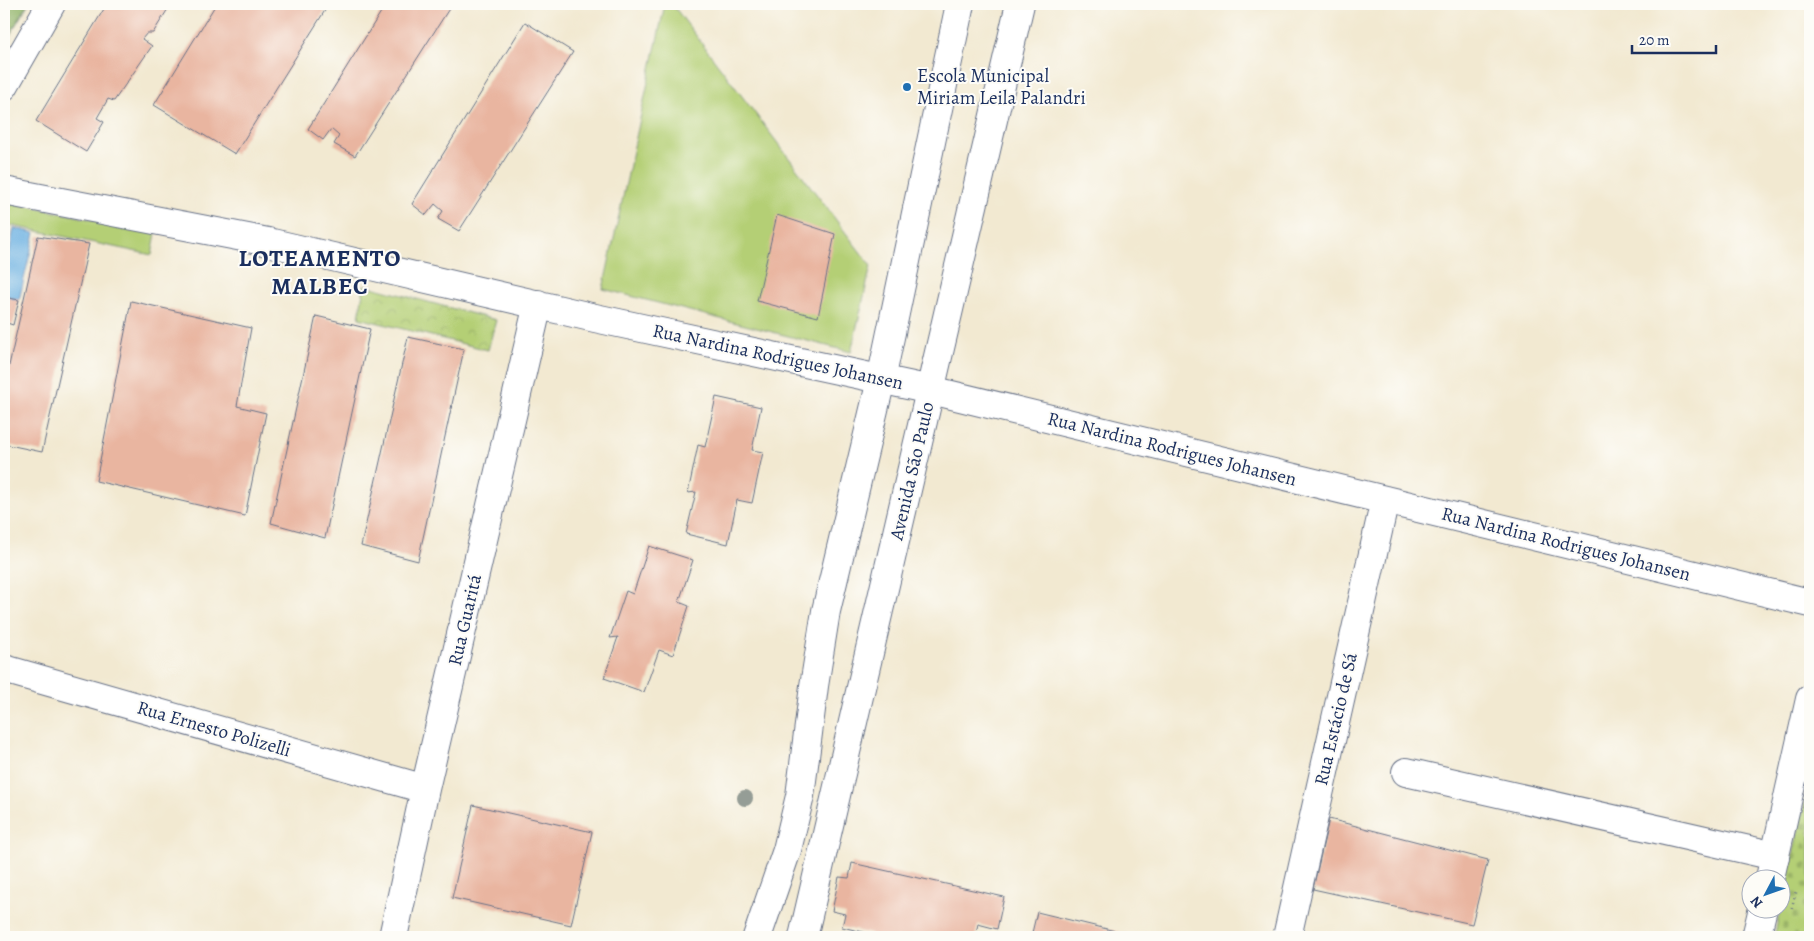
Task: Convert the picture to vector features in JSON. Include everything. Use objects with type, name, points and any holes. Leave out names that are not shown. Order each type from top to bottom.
[{"type":"street","points":[[4,86],[51,4]]},
{"type":"street","points":[[757,937],[787,850],[800,796],[826,611],[881,380],[960,4]]},
{"type":"street","name":"Avenida São Paulo","points":[[802,937],[1020,4]]},
{"type":"street","name":"Rua Nardina Rodrigues Johansen","points":[[4,191],[268,242],[538,304],[930,390],[1810,603]]},
{"type":"street","name":"Rua Guaritá","points":[[393,937],[425,790],[538,304]]},
{"type":"street","name":"Rua Estácio de Sá","points":[[1287,937],[1385,500]]},
{"type":"street","name":"Rua Ernesto Polizelli","points":[[4,669],[425,790]]},
{"type":"street","points":[[1406,772],[1773,867],[1810,699]]},
{"type":"street","points":[[1756,937],[1761,918]]},
{"type":"green space","points":[[4,4],[28,4],[4,45]]},
{"type":"green space","points":[[665,4],[672,4],[871,266],[851,352],[603,289]]},
{"type":"green space","points":[[4,201],[156,233],[152,255],[9,225],[4,254]]},
{"type":"green space","points":[[364,285],[496,320],[488,350],[359,318]]},
{"type":"green space","points":[[1810,780],[1810,937],[1774,937],[1778,918],[1792,918],[1792,868],[1790,868]]},
{"type":"water","points":[[14,228],[35,233],[19,300],[4,297],[4,280]]},
{"type":"building","points":[[107,4],[171,4],[153,33],[147,33],[142,39],[152,46],[114,101],[108,99],[97,118],[104,122],[86,152],[36,121]]},
{"type":"building","points":[[216,4],[329,4],[235,154],[154,105]]},
{"type":"building","points":[[386,4],[452,4],[355,156],[334,144],[339,136],[331,129],[323,140],[308,129]]},
{"type":"building","points":[[525,22],[573,52],[459,231],[438,219],[443,211],[435,204],[426,215],[412,204]]},
{"type":"building","points":[[777,215],[835,234],[818,317],[757,301]]},
{"type":"building","points":[[38,236],[89,244],[42,452],[4,444],[4,388]]},
{"type":"building","points":[[4,297],[19,300],[13,325],[4,322]]},
{"type":"building","points":[[131,301],[251,328],[237,406],[266,413],[245,516],[96,481]]},
{"type":"building","points":[[316,316],[370,329],[325,538],[271,523]]},
{"type":"building","points":[[408,337],[464,349],[418,561],[361,546]]},
{"type":"building","points":[[716,397],[761,407],[752,450],[763,452],[752,503],[737,500],[728,544],[686,534],[696,492],[688,493],[698,445],[705,447]]},
{"type":"building","points":[[649,546],[693,560],[679,602],[689,606],[673,655],[659,650],[644,692],[604,678],[618,637],[610,638],[626,591],[633,594]]},
{"type":"building","points":[[473,805],[592,832],[571,925],[452,898]]},
{"type":"building","points":[[1329,819],[1488,860],[1472,924],[1313,889]]},
{"type":"building","points":[[852,863],[1004,897],[997,929],[978,924],[975,937],[884,937],[842,927],[845,914],[832,911],[839,877],[849,878]]},
{"type":"building","points":[[1037,912],[1140,937],[1031,937]]},
{"type":"place","name":"Escola Municipal Miriam Leila Palandri","points":[[907,87]]},
{"type":"district","name":"LOTEAMENTO MALBEC","points":[[320,272]]}]
